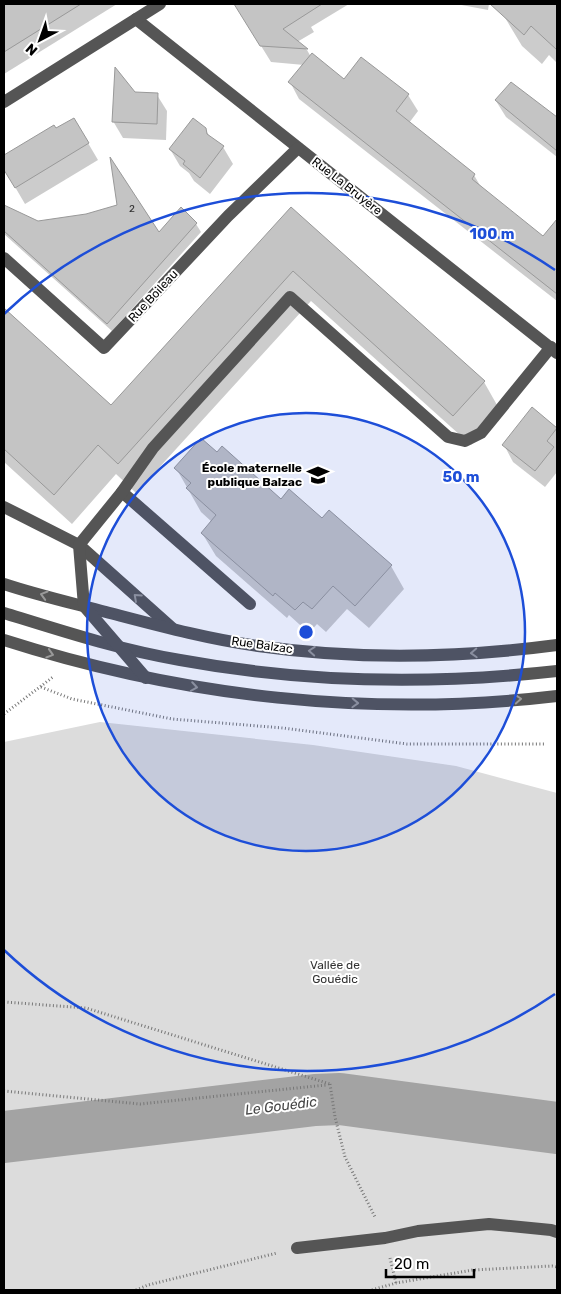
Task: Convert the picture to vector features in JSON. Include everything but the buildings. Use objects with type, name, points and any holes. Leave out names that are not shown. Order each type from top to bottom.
[{"type":"street","points":[[4,102],[160,4]]},
{"type":"street","name":"Rue La Bruyère","points":[[136,19],[554,350]]},
{"type":"street","name":"Rue Boileau","points":[[4,258],[104,348],[228,216],[298,148]]},
{"type":"street","points":[[146,678],[84,606],[79,545],[122,492],[153,448],[290,297],[448,437],[465,441],[481,433],[554,350]]},
{"type":"street","points":[[122,492],[250,604]]},
{"type":"street","points":[[4,507],[79,545],[174,629]]},
{"type":"street","name":"Rue Balzac","points":[[4,584],[174,629],[257,646],[305,651],[418,656],[557,645]]},
{"type":"street","points":[[4,613],[119,647],[178,660],[271,673],[324,678],[378,680],[466,679],[557,671]]},
{"type":"street","points":[[4,640],[66,659],[146,678],[230,692],[321,702],[413,705],[557,696]]},
{"type":"street","points":[[297,1248],[489,1224],[557,1232]]},
{"type":"path","points":[[4,714],[51,679],[66,659]]},
{"type":"path","points":[[41,687],[72,699],[172,719],[284,728],[407,744],[546,744]]},
{"type":"path","points":[[4,1002],[86,1008],[330,1084]]},
{"type":"path","points":[[4,1091],[140,1104],[330,1084]]},
{"type":"path","points":[[330,1084],[334,1117],[345,1157],[385,1238]]},
{"type":"path","points":[[136,1290],[148,1285],[297,1248]]},
{"type":"path","points":[[372,1290],[396,1283],[473,1270],[557,1267]]},
{"type":"green space","name":"Vallée de Gouédic","points":[[100,722],[313,745],[456,766],[557,793],[557,1290],[4,1290],[4,742]]},
{"type":"waterway","name":"Le Gouédic","points":[[4,1137],[315,1100],[340,1099],[557,1128]]},
{"type":"place","name":"École maternelle publique Balzac","points":[[318,475]]}]
